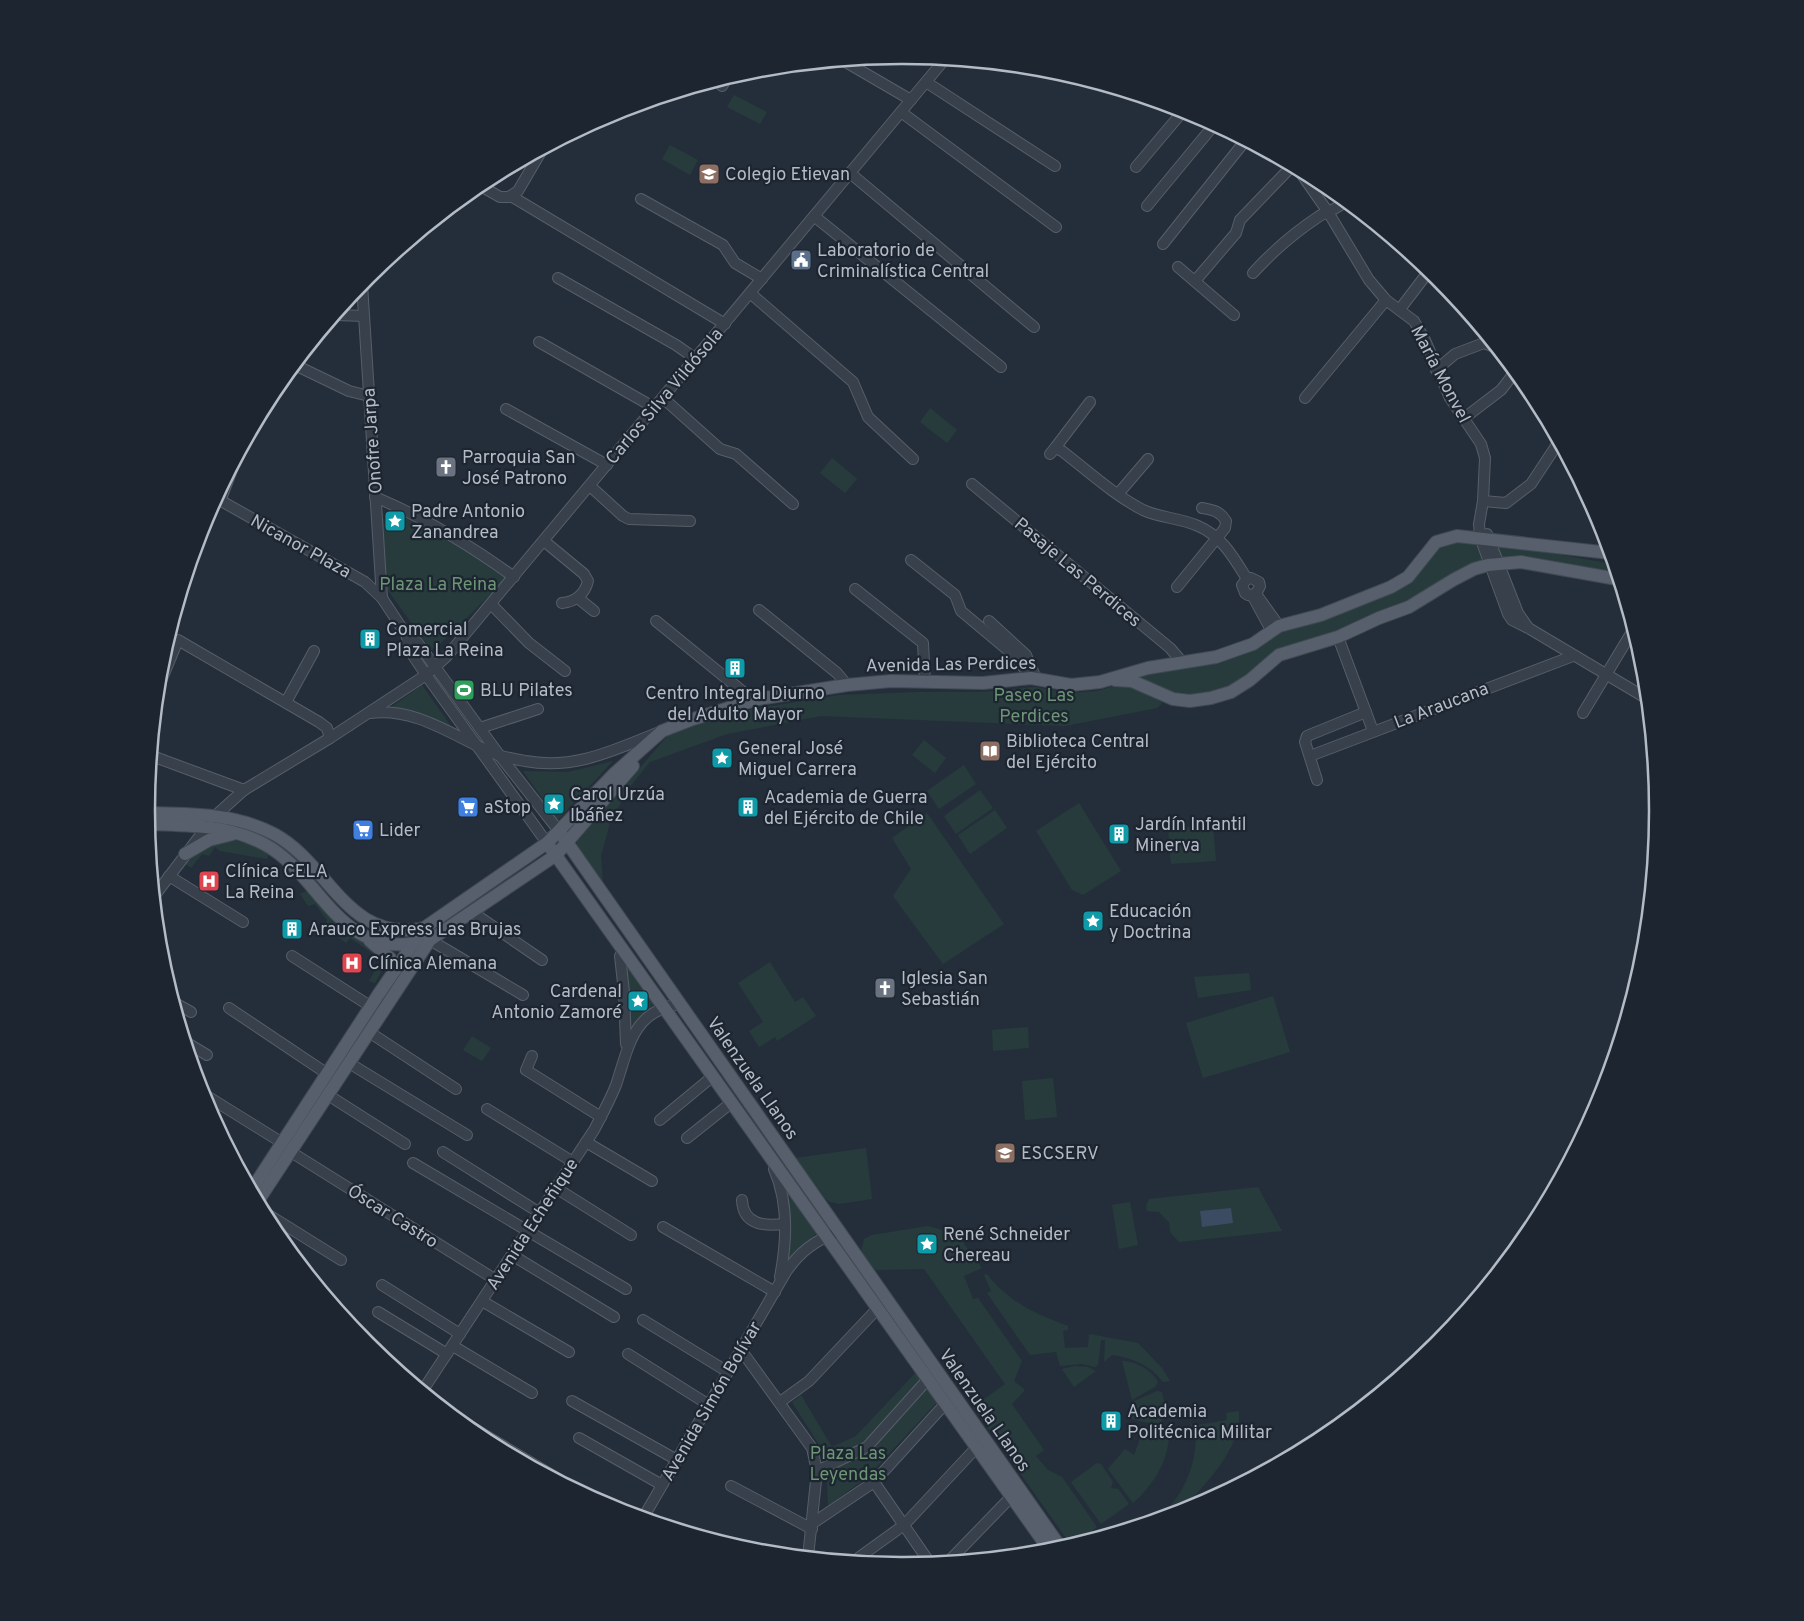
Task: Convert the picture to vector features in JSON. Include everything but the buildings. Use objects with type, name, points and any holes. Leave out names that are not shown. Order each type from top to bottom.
[{"type":"main road","name":"Avenida Las Perdices","points":[[662,731],[753,700],[847,684],[891,681],[983,683],[1034,679],[1071,684],[1100,682],[1148,668],[1216,657],[1241,650],[1275,628],[1321,615],[1391,587],[1408,577],[1431,547],[1442,539],[1457,536],[1601,549]]},
{"type":"main road","points":[[1100,682],[1125,680],[1173,699],[1190,701],[1212,698],[1231,692],[1250,680],[1279,655],[1338,637],[1379,618],[1418,604],[1448,583],[1474,569],[1493,564],[1522,562],[1611,578]]},
{"type":"main road","points":[[1143,686],[1140,680],[1148,668]]},
{"type":"main road","points":[[255,1184],[370,1006],[424,928],[547,843],[615,773],[662,731]]},
{"type":"main road","points":[[356,931],[388,943],[413,944],[430,940],[556,855],[662,731]]},
{"type":"main road","points":[[155,813],[215,816],[252,824],[288,842],[311,862],[347,906],[371,922],[394,930],[424,928]]},
{"type":"main road","points":[[156,824],[206,827],[239,834],[264,844],[282,856],[305,878],[335,916],[385,952],[392,961],[395,970]]},
{"type":"main road","name":"Valenzuela Llanos","points":[[559,831],[1056,1541]]},
{"type":"main road","points":[[185,854],[209,840],[239,834]]},
{"type":"main road","name":"Valenzuela Llanos","points":[[547,843],[1045,1544]]},
{"type":"main road","points":[[424,928],[430,940]]},
{"type":"main road","points":[[262,1195],[430,940]]},
{"type":"street","points":[[851,65],[911,100]]},
{"type":"street","name":"Carlos Silva Vildósola","points":[[160,888],[215,816],[244,790],[330,738],[436,667],[514,577],[940,65]]},
{"type":"street","points":[[926,82],[1054,166]]},
{"type":"street","points":[[901,112],[1056,227]]},
{"type":"street","points":[[1136,167],[1178,117]]},
{"type":"street","points":[[1147,206],[1209,131]]},
{"type":"street","points":[[1163,244],[1241,146]]},
{"type":"street","points":[[510,197],[518,190],[536,160]]},
{"type":"street","points":[[1195,281],[1236,233],[1240,220],[1287,171]]},
{"type":"street","points":[[850,173],[1034,327]]},
{"type":"street","name":"María Monvel","points":[[1314,188],[1369,280],[1386,300],[1400,309],[1414,322],[1424,338],[1436,370],[1463,419],[1481,444],[1485,458],[1483,501],[1479,524],[1508,614],[1512,620],[1639,694]]},
{"type":"street","points":[[487,190],[500,197],[510,197],[725,324]]},
{"type":"street","points":[[641,199],[723,245],[735,263],[762,279]]},
{"type":"street","points":[[1253,273],[1277,247],[1339,205]]},
{"type":"street","points":[[814,216],[1001,367]]},
{"type":"street","points":[[1178,267],[1234,314]]},
{"type":"street","points":[[1400,309],[1424,277]]},
{"type":"street","points":[[558,278],[676,345],[696,359]]},
{"type":"street","points":[[750,293],[853,382],[868,417],[913,459]]},
{"type":"street","name":"Onofre Jarpa","points":[[363,294],[382,598]]},
{"type":"street","points":[[1305,398],[1386,300]]},
{"type":"street","points":[[344,315],[364,316]]},
{"type":"street","points":[[539,342],[655,408]]},
{"type":"street","points":[[1436,370],[1455,354],[1484,344]]},
{"type":"street","points":[[301,368],[350,390],[369,396]]},
{"type":"street","points":[[1463,419],[1501,390],[1510,378]]},
{"type":"street","points":[[663,398],[720,449],[736,454],[793,504]]},
{"type":"street","points":[[1090,402],[1052,451],[1145,511],[1199,526],[1218,539],[1229,550],[1247,579],[1251,578],[1259,582],[1260,586],[1254,595],[1275,628]]},
{"type":"street","points":[[506,410],[607,465]]},
{"type":"street","points":[[1483,501],[1506,503],[1531,484],[1555,448]]},
{"type":"street","points":[[1118,494],[1148,459]]},
{"type":"street","name":"Pasaje Las Perdices","points":[[972,484],[1170,648],[1182,662]]},
{"type":"street","points":[[590,486],[623,516],[629,519],[690,521]]},
{"type":"street","points":[[375,497],[402,508],[464,541],[514,577]]},
{"type":"street","name":"Nicanor Plaza","points":[[222,502],[365,582],[382,598]]},
{"type":"street","points":[[1177,587],[1218,539],[1226,521],[1222,515],[1214,510],[1202,508]]},
{"type":"street","points":[[544,541],[587,577],[587,585],[578,598],[572,602],[562,603]]},
{"type":"street","points":[[911,560],[956,595],[961,611],[1016,657],[1034,679]]},
{"type":"street","points":[[855,589],[922,643],[925,682]]},
{"type":"street","name":"Valenzuela Llanos","points":[[382,598],[407,636],[417,642],[500,756],[559,831]]},
{"type":"street","points":[[578,598],[594,611]]},
{"type":"street","points":[[491,604],[529,643],[565,671]]},
{"type":"street","points":[[759,610],[837,672],[847,684]]},
{"type":"street","points":[[988,620],[1026,655],[1034,679]]},
{"type":"street","points":[[656,621],[753,700]]},
{"type":"street","name":"Valenzuela Llanos","points":[[407,636],[408,648],[426,675],[547,843]]},
{"type":"street","points":[[1338,637],[1373,731]]},
{"type":"street","points":[[1583,713],[1628,638]]},
{"type":"street","points":[[173,654],[178,640],[319,722],[327,728],[330,738]]},
{"type":"street","points":[[286,702],[314,651]]},
{"type":"street","name":"La Araucana","points":[[1310,756],[1573,656]]},
{"type":"street","points":[[480,728],[538,709]]},
{"type":"street","name":"Carlos Silva Vildósola","points":[[366,714],[392,711],[408,714],[477,746]]},
{"type":"street","name":"La Araucana","points":[[1317,780],[1305,742],[1309,734],[1366,712]]},
{"type":"street","name":"Avenida Las Perdices","points":[[477,746],[500,756],[547,764],[569,763],[600,756],[662,731]]},
{"type":"street","points":[[157,758],[244,790]]},
{"type":"street","points":[[169,876],[244,922]]},
{"type":"street","points":[[472,912],[542,960]]},
{"type":"street","points":[[430,940],[523,995]]},
{"type":"street","name":"Avenida Echeñique","points":[[624,951],[620,956],[624,992],[626,1050]]},
{"type":"street","points":[[292,956],[370,1006]]},
{"type":"street","name":"Avenida Echeñique","points":[[425,1385],[496,1280],[601,1117],[616,1084],[632,1034],[643,1022],[663,1007],[680,1004]]},
{"type":"street","points":[[182,1006],[191,1012]]},
{"type":"street","points":[[229,1008],[326,1073]]},
{"type":"street","points":[[369,1032],[456,1089]]},
{"type":"street","points":[[194,1048],[207,1056]]},
{"type":"street","points":[[532,1056],[526,1070],[601,1117]]},
{"type":"street","points":[[349,1063],[467,1135]]},
{"type":"street","points":[[660,1120],[712,1077]]},
{"type":"street","points":[[328,1095],[405,1144]]},
{"type":"street","points":[[214,1102],[281,1142]]},
{"type":"street","points":[[687,1138],[731,1103]]},
{"type":"street","points":[[487,1109],[573,1162]]},
{"type":"street","points":[[586,1142],[652,1181]]},
{"type":"street","name":"Avenida Simón Bolívar","points":[[763,1149],[780,1184],[785,1224],[783,1259],[777,1287]]},
{"type":"street","name":"Óscar Castro","points":[[291,1152],[496,1280]]},
{"type":"street","points":[[443,1152],[540,1212]]},
{"type":"street","points":[[413,1163],[626,1289]]},
{"type":"street","points":[[556,1188],[631,1234]]},
{"type":"street","points":[[742,1200],[745,1213],[754,1222],[764,1226],[785,1224]]},
{"type":"street","points":[[278,1221],[341,1260]]},
{"type":"street","points":[[663,1227],[777,1287]]},
{"type":"street","name":"Avenida Simón Bolívar","points":[[646,1512],[777,1287],[803,1251],[826,1237],[840,1233]]},
{"type":"street","points":[[512,1255],[614,1317]]},
{"type":"street","points":[[382,1285],[460,1334]]},
{"type":"street","points":[[482,1301],[569,1352]]},
{"type":"street","points":[[780,1402],[810,1382],[878,1308]]},
{"type":"street","points":[[378,1312],[532,1393]]},
{"type":"street","points":[[644,1320],[728,1372]]},
{"type":"street","points":[[741,1350],[812,1448],[817,1471],[813,1526],[809,1551]]},
{"type":"street","points":[[628,1354],[709,1405]]},
{"type":"street","points":[[817,1471],[867,1447],[928,1379]]},
{"type":"street","points":[[572,1401],[677,1460]]},
{"type":"street","points":[[813,1526],[874,1482],[945,1404]]},
{"type":"street","points":[[579,1438],[662,1485]]},
{"type":"street","points":[[861,1556],[904,1525],[976,1448]]},
{"type":"street","points":[[874,1482],[926,1557]]},
{"type":"street","points":[[731,1486],[813,1526]]},
{"type":"street","points":[[954,1556],[1011,1497]]},
{"type":"green space","points":[[734,95],[767,112],[760,124],[727,107]]},
{"type":"green space","points":[[670,145],[698,160],[690,175],[662,159]]},
{"type":"green space","points":[[930,408],[957,430],[947,443],[920,422]]},
{"type":"green space","points":[[832,458],[857,479],[845,493],[820,473]]},
{"type":"green space","name":"Plaza La Reina","points":[[401,516],[460,545],[507,578],[440,644],[431,650],[384,585],[383,519]]},
{"type":"green space","points":[[1443,541],[1500,544],[1606,563],[1610,574],[1504,559],[1414,604],[1290,649],[1233,690],[1188,699],[1122,679],[1225,661],[1272,634],[1395,590]]},
{"type":"green space","name":"Paseo Las Perdices","points":[[1121,684],[1143,691],[1162,703],[1157,708],[1065,726],[821,716],[727,734],[650,762],[629,788],[610,823],[601,856],[603,882],[576,846],[577,841],[669,734],[694,725],[753,709],[839,695],[981,692],[1035,687],[1069,693],[1097,691]]},
{"type":"green space","points":[[422,685],[453,729],[408,710],[390,708]]},
{"type":"green space","points":[[924,740],[946,758],[935,773],[912,755]]},
{"type":"green space","points":[[613,761],[558,820],[523,771],[568,772]]},
{"type":"green space","points":[[964,765],[976,784],[939,809],[927,791]]},
{"type":"green space","points":[[980,790],[993,808],[956,834],[944,816]]},
{"type":"green space","points":[[1079,803],[1121,871],[1083,895],[1072,890],[1036,831]]},
{"type":"green space","points":[[995,810],[1007,828],[970,854],[958,835]]},
{"type":"green space","points":[[927,813],[1004,924],[943,964],[893,896],[911,869],[892,838]]},
{"type":"green space","points":[[1213,825],[1216,861],[1171,864],[1168,829]]},
{"type":"green space","points":[[227,839],[247,843],[269,853],[267,859],[220,851],[215,847],[209,856],[202,854],[191,868],[184,863],[198,849]]},
{"type":"green space","points":[[309,890],[336,922],[331,930],[325,927],[327,920],[315,904],[308,906],[300,894]]},
{"type":"green space","points":[[343,928],[388,960],[375,983],[369,981],[381,959],[350,938],[346,943],[339,938]]},
{"type":"green space","points":[[626,957],[658,1000],[631,1027]]},
{"type":"green space","points":[[770,962],[795,1002],[803,997],[816,1016],[777,1041],[775,1037],[759,1047],[749,1031],[763,1022],[738,983]]},
{"type":"green space","points":[[1249,973],[1251,990],[1198,998],[1194,977]]},
{"type":"green space","points":[[1273,996],[1290,1052],[1203,1078],[1186,1023]]},
{"type":"green space","points":[[1028,1027],[1029,1048],[993,1051],[992,1030]]},
{"type":"green space","points":[[472,1036],[491,1048],[482,1061],[463,1050]]},
{"type":"green space","points":[[1053,1078],[1057,1117],[1025,1120],[1022,1081]]},
{"type":"green space","points":[[866,1148],[872,1199],[839,1204],[830,1202],[825,1198],[795,1158]]},
{"type":"green space","points":[[1258,1187],[1282,1231],[1179,1242],[1170,1232],[1169,1222],[1159,1212],[1147,1211],[1146,1206],[1149,1199]]},
{"type":"green space","points":[[790,1192],[817,1233],[785,1261]]},
{"type":"green space","points":[[1130,1202],[1138,1245],[1119,1249],[1112,1205]]},
{"type":"green space","points":[[928,1226],[957,1234],[982,1268],[964,1276],[973,1299],[978,1298],[1022,1361],[1014,1381],[1025,1390],[1012,1404],[1044,1450],[1036,1456],[1048,1470],[1062,1477],[1097,1527],[1092,1533],[1067,1539],[973,1407],[1005,1384],[924,1269],[875,1270],[861,1252],[864,1239],[872,1235]]},
{"type":"green space","points":[[987,1274],[1004,1292],[1023,1306],[1068,1326],[1068,1330],[1063,1331],[1065,1348],[1088,1347],[1089,1334],[1138,1343],[1162,1368],[1170,1381],[1163,1382],[1147,1367],[1127,1358],[1112,1355],[1104,1362],[1105,1340],[1101,1340],[1098,1365],[1095,1367],[1082,1364],[1060,1366],[1056,1352],[1030,1355],[987,1293],[991,1291],[984,1275]]},
{"type":"green space","points":[[1122,1361],[1138,1364],[1147,1370],[1158,1382],[1155,1387],[1132,1400]]},
{"type":"green space","points":[[1075,1366],[1088,1367],[1096,1371],[1074,1387],[1062,1369]]},
{"type":"green space","name":"Plaza Las Leyendas","points":[[920,1368],[941,1398],[867,1477],[828,1506],[826,1463],[818,1443],[792,1402],[801,1395],[832,1447],[856,1436]]},
{"type":"green space","points":[[1157,1391],[1162,1392],[1168,1418],[1162,1419],[1162,1426],[1131,1419],[1132,1402]]},
{"type":"green space","points":[[1239,1411],[1235,1439],[1229,1452],[1212,1476],[1193,1498],[1168,1508],[1181,1491],[1194,1459],[1196,1434],[1191,1434],[1190,1418],[1192,1426],[1227,1420],[1226,1413]]},
{"type":"green space","points":[[1145,1426],[1163,1430],[1162,1437],[1169,1439],[1165,1458],[1157,1474],[1133,1503],[1108,1469],[1125,1449],[1134,1455]]},
{"type":"green space","points":[[1097,1463],[1101,1464],[1113,1482],[1111,1488],[1118,1489],[1129,1504],[1101,1524],[1071,1482]]},
{"type":"water","points":[[1231,1208],[1233,1223],[1202,1227],[1200,1211]]},
{"type":"place","name":"Colegio Etievan","points":[[709,174]]},
{"type":"place","name":"Laboratorio de Criminalística Central","points":[[801,260]]},
{"type":"place","name":"Parroquia San José Patrono","points":[[446,467]]},
{"type":"place","name":"Padre Antonio Zanandrea","points":[[395,521]]},
{"type":"place","name":"Comercial Plaza La Reina","points":[[370,639]]},
{"type":"place","name":"Centro Integral Diurno del Adulto Mayor","points":[[735,668]]},
{"type":"place","name":"BLU Pilates","points":[[464,690]]},
{"type":"place","name":"Biblioteca Central del Ejército","points":[[990,751]]},
{"type":"place","name":"General José Miguel Carrera","points":[[722,758]]},
{"type":"place","name":"Carol Urzúa Ibáñez","points":[[554,804]]},
{"type":"place","name":"aStop","points":[[468,807]]},
{"type":"place","name":"Academia de Guerra del Ejército de Chile","points":[[748,807]]},
{"type":"place","name":"Lider","points":[[363,830]]},
{"type":"place","name":"Jardín Infantil Minerva","points":[[1119,834]]},
{"type":"place","name":"Clínica CELA La Reina","points":[[209,881]]},
{"type":"place","name":"Educación y Doctrina","points":[[1093,921]]},
{"type":"place","name":"Arauco Express Las Brujas","points":[[292,929]]},
{"type":"place","name":"Clínica Alemana","points":[[352,963]]},
{"type":"place","name":"Iglesia San Sebastián","points":[[885,988]]},
{"type":"place","name":"Cardenal Antonio Zamoré","points":[[638,1001]]},
{"type":"place","name":"ESCSERV","points":[[1005,1153]]},
{"type":"place","name":"René Schneider Chereau","points":[[927,1244]]},
{"type":"place","name":"Academia Politécnica Militar","points":[[1111,1421]]}]
